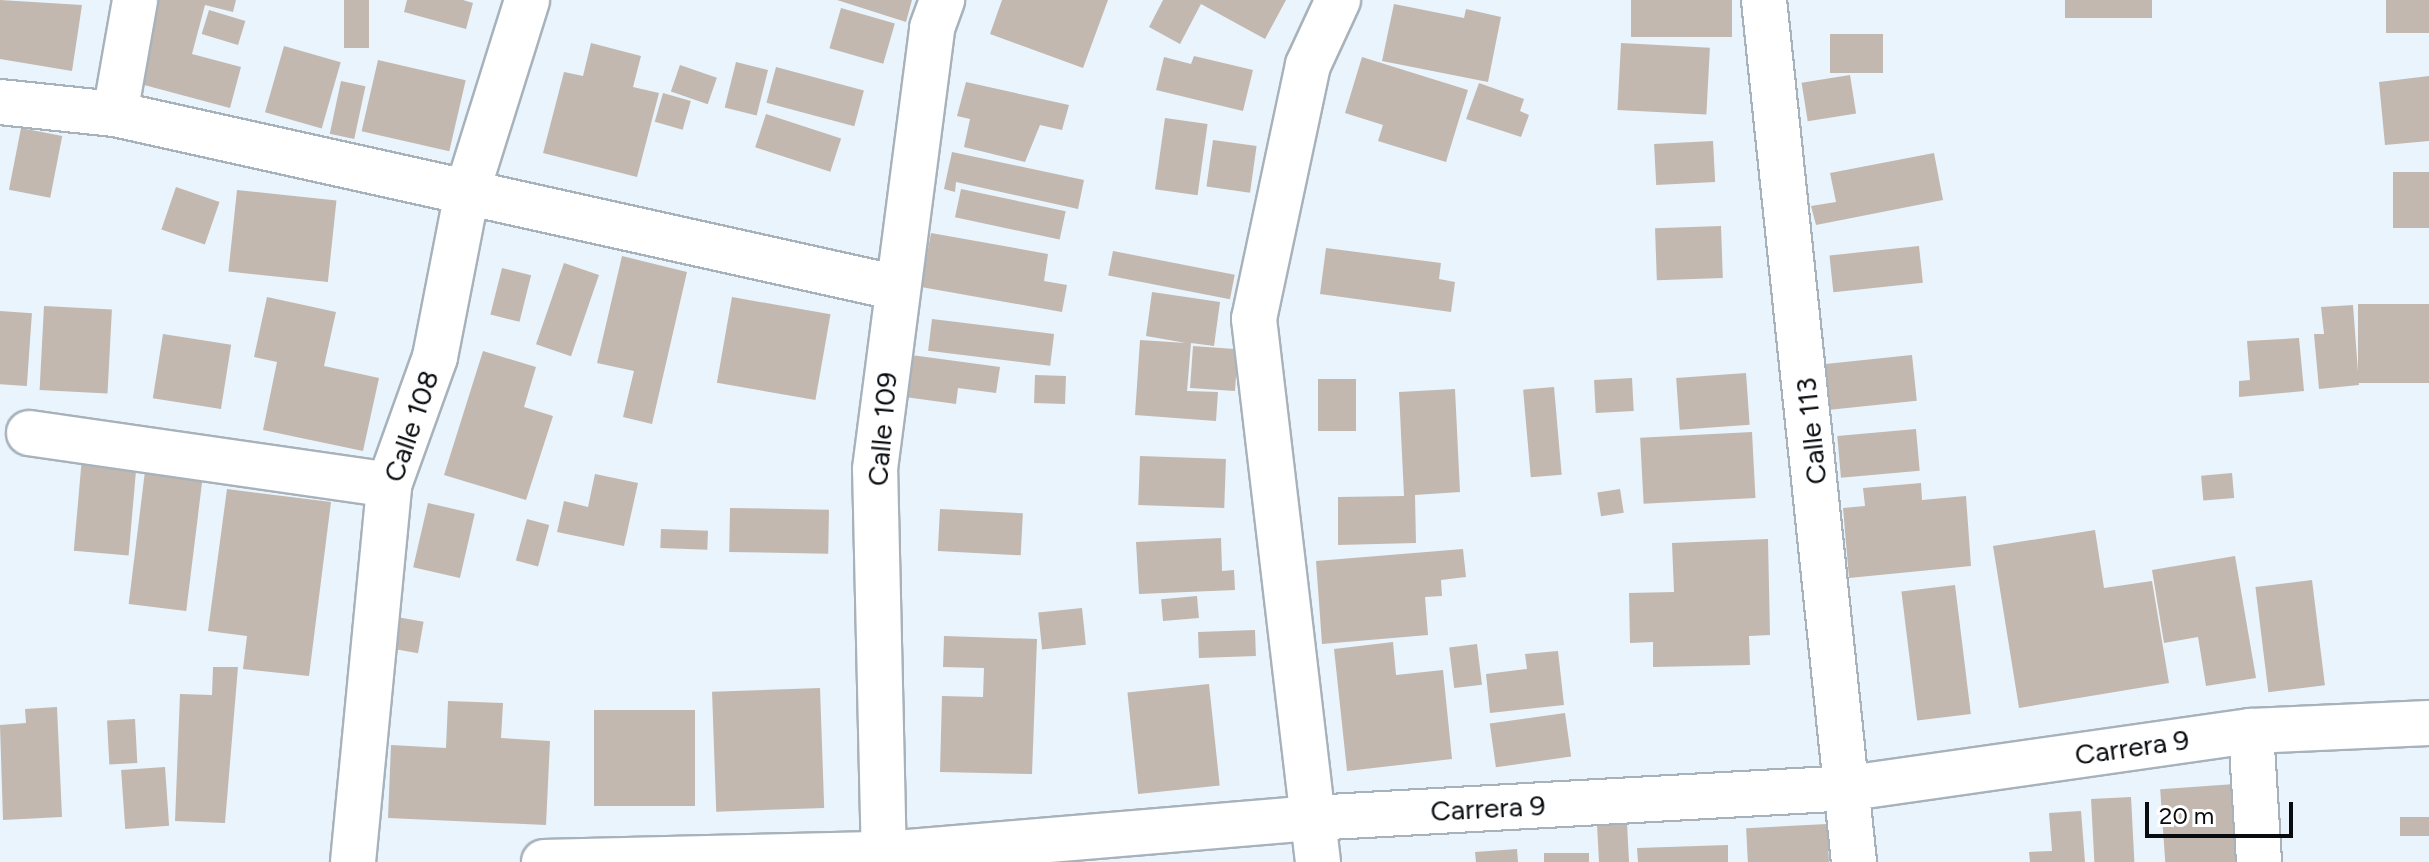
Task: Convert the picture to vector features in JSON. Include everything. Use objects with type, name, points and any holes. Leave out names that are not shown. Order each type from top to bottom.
[{"type":"street","points":[[115,114],[135,0]]},
{"type":"street","name":"Calle 108","points":[[353,862],[389,485],[435,357],[467,192],[527,0]]},
{"type":"street","name":"Calle 109","points":[[884,858],[875,469],[932,28],[942,0]]},
{"type":"street","points":[[1318,862],[1254,319],[1308,65],[1338,0]]},
{"type":"street","name":"Calle 113","points":[[1764,0],[1850,788],[1854,862]]},
{"type":"street","points":[[0,102],[115,114],[898,288]]},
{"type":"street","points":[[29,433],[389,485]]},
{"type":"street","name":"Carrera 9","points":[[544,862],[884,858],[1312,818],[1850,788],[2251,731],[2429,723]]},
{"type":"street","points":[[2251,731],[2259,862]]},
{"type":"building","points":[[0,0],[82,5],[72,71],[0,59]]},
{"type":"building","points":[[143,0],[236,0],[233,12],[205,5],[192,54],[241,67],[230,108],[133,82]]},
{"type":"building","points":[[344,0],[369,0],[369,48],[344,48]]},
{"type":"building","points":[[407,0],[463,0],[473,3],[466,29],[404,12]]},
{"type":"building","points":[[837,0],[912,0],[906,22]]},
{"type":"building","points":[[1002,0],[1108,0],[1083,68],[990,34]]},
{"type":"building","points":[[1163,0],[1286,0],[1265,39],[1201,4],[1180,44],[1149,27]]},
{"type":"building","points":[[1631,0],[1732,0],[1732,37],[1631,37]]},
{"type":"building","points":[[2065,0],[2152,0],[2152,18],[2065,18]]},
{"type":"building","points":[[2386,0],[2429,0],[2429,33],[2386,33]]},
{"type":"building","points":[[1394,4],[1464,18],[1466,9],[1501,17],[1488,82],[1382,61]]},
{"type":"building","points":[[841,8],[895,23],[883,64],[829,48]]},
{"type":"building","points":[[209,10],[245,21],[238,45],[202,34]]},
{"type":"building","points":[[1830,34],[1883,34],[1883,73],[1830,73]]},
{"type":"building","points":[[591,43],[641,56],[633,87],[659,93],[637,177],[543,153],[564,72],[583,76]]},
{"type":"building","points":[[1621,43],[1710,48],[1706,115],[1617,110]]},
{"type":"building","points":[[284,46],[341,62],[322,129],[265,112]]},
{"type":"building","points":[[1194,56],[1253,70],[1243,111],[1156,90],[1164,57],[1191,64]]},
{"type":"building","points":[[1362,57],[1468,90],[1446,162],[1378,141],[1383,125],[1345,113]]},
{"type":"building","points":[[378,60],[466,80],[449,151],[362,131]]},
{"type":"building","points":[[736,62],[768,70],[757,116],[725,108]]},
{"type":"building","points":[[680,65],[717,78],[708,104],[671,91]]},
{"type":"building","points":[[776,67],[864,91],[854,126],[766,103]]},
{"type":"building","points":[[1850,75],[1856,114],[1808,121],[1802,83]]},
{"type":"building","points":[[2429,76],[2429,141],[2385,145],[2379,82]]},
{"type":"building","points":[[341,81],[365,86],[354,139],[330,134]]},
{"type":"building","points":[[966,82],[1069,105],[1062,130],[1040,125],[1025,162],[964,147],[970,119],[957,116]]},
{"type":"building","points":[[1479,83],[1524,99],[1520,111],[1529,115],[1521,137],[1466,119]]},
{"type":"building","points":[[663,93],[691,101],[683,130],[655,122]]},
{"type":"building","points":[[766,114],[841,138],[830,172],[755,147]]},
{"type":"building","points":[[1165,118],[1208,124],[1198,195],[1155,189]]},
{"type":"building","points":[[21,128],[62,136],[50,198],[9,190]]},
{"type":"building","points":[[1213,140],[1257,146],[1250,193],[1206,187]]},
{"type":"building","points":[[1713,141],[1715,182],[1656,185],[1654,144]]},
{"type":"building","points":[[952,152],[1084,180],[1078,209],[956,182],[955,192],[944,189]]},
{"type":"building","points":[[1934,153],[1943,200],[1816,225],[1811,206],[1836,202],[1830,173]]},
{"type":"building","points":[[2393,172],[2429,172],[2429,228],[2393,228]]},
{"type":"building","points":[[176,187],[219,202],[205,245],[161,230]]},
{"type":"building","points":[[961,189],[1066,211],[1060,240],[955,217]]},
{"type":"building","points":[[237,190],[336,200],[328,282],[228,272]]},
{"type":"building","points":[[1721,226],[1723,278],[1657,280],[1655,228]]},
{"type":"building","points":[[931,233],[1048,254],[1044,281],[1067,285],[1062,312],[921,287]]},
{"type":"building","points":[[1919,246],[1923,283],[1833,292],[1829,255]]},
{"type":"building","points":[[1326,248],[1441,263],[1439,279],[1455,282],[1451,312],[1320,294]]},
{"type":"building","points":[[1113,251],[1235,275],[1230,299],[1108,276]]},
{"type":"building","points":[[622,256],[687,272],[652,424],[623,417],[634,371],[597,363]]},
{"type":"building","points":[[564,263],[599,275],[571,356],[536,344]]},
{"type":"building","points":[[502,268],[531,275],[519,322],[490,315]]},
{"type":"building","points":[[1152,292],[1220,302],[1214,346],[1191,343],[1187,391],[1218,392],[1216,421],[1135,415],[1140,340],[1186,343],[1146,336]]},
{"type":"building","points":[[267,297],[336,312],[324,366],[379,378],[363,451],[263,430],[277,362],[254,357]]},
{"type":"building","points":[[732,297],[830,314],[815,400],[717,383]]},
{"type":"building","points":[[2358,304],[2429,304],[2429,383],[2358,383]]},
{"type":"building","points":[[2353,305],[2359,385],[2319,389],[2314,334],[2324,334],[2321,307]]},
{"type":"building","points":[[44,306],[112,310],[108,393],[40,390]]},
{"type":"building","points":[[0,311],[32,313],[27,386],[0,384]]},
{"type":"building","points":[[932,319],[1054,334],[1050,366],[928,351]]},
{"type":"building","points":[[163,334],[231,345],[221,409],[153,398]]},
{"type":"building","points":[[2299,338],[2304,391],[2239,397],[2239,381],[2250,380],[2247,341]]},
{"type":"building","points":[[1193,346],[1238,349],[1235,391],[1190,388]]},
{"type":"building","points":[[483,351],[536,367],[524,407],[553,416],[526,500],[444,475]]},
{"type":"building","points":[[911,355],[1000,367],[996,393],[958,388],[956,404],[905,397]]},
{"type":"building","points":[[1912,355],[1917,401],[1830,410],[1825,364]]},
{"type":"building","points":[[1746,373],[1750,425],[1680,430],[1676,378]]},
{"type":"building","points":[[1035,375],[1066,376],[1065,404],[1034,403]]},
{"type":"building","points":[[1632,378],[1634,411],[1596,413],[1594,380]]},
{"type":"building","points":[[1318,379],[1356,379],[1356,431],[1318,431]]},
{"type":"building","points":[[1554,387],[1562,475],[1531,477],[1523,390]]},
{"type":"building","points":[[1455,389],[1460,492],[1415,495],[1416,543],[1338,545],[1338,497],[1404,496],[1399,392]]},
{"type":"building","points":[[1916,429],[1920,471],[1841,478],[1837,436]]},
{"type":"building","points":[[1752,432],[1755,498],[1644,504],[1640,438]]},
{"type":"building","points":[[1140,456],[1226,459],[1224,508],[1138,505]]},
{"type":"building","points":[[82,457],[137,462],[129,555],[74,551]]},
{"type":"building","points":[[145,471],[203,478],[186,611],[129,604]]},
{"type":"building","points":[[2232,473],[2234,498],[2203,501],[2201,476]]},
{"type":"building","points":[[595,474],[638,483],[624,546],[557,532],[564,501],[588,507]]},
{"type":"building","points":[[1921,483],[1922,500],[1966,496],[1971,566],[1849,578],[1843,508],[1865,506],[1863,488]]},
{"type":"building","points":[[227,489],[331,502],[309,676],[243,669],[247,636],[208,631]]},
{"type":"building","points":[[1620,489],[1624,513],[1601,516],[1597,493]]},
{"type":"building","points":[[428,503],[475,514],[460,578],[413,567]]},
{"type":"building","points":[[730,508],[829,510],[828,554],[729,552]]},
{"type":"building","points":[[940,509],[1023,513],[1021,555],[938,551]]},
{"type":"building","points":[[527,519],[549,525],[538,566],[516,561]]},
{"type":"building","points":[[661,529],[708,531],[707,550],[660,548]]},
{"type":"building","points":[[2095,530],[2104,588],[2152,581],[2169,683],[2019,708],[1993,546]]},
{"type":"building","points":[[1221,538],[1222,571],[1234,570],[1235,590],[1139,594],[1136,542]]},
{"type":"building","points":[[1768,539],[1770,635],[1749,636],[1750,665],[1653,667],[1653,642],[1630,643],[1629,593],[1674,592],[1672,543]]},
{"type":"building","points":[[1463,549],[1466,577],[1441,580],[1442,596],[1425,597],[1428,635],[1322,644],[1316,561]]},
{"type":"building","points":[[2235,556],[2256,678],[2206,686],[2198,637],[2164,643],[2152,570]]},
{"type":"building","points":[[2312,580],[2325,685],[2268,692],[2255,587]]},
{"type":"building","points":[[1955,585],[1971,714],[1917,721],[1901,592]]},
{"type":"building","points":[[1197,596],[1199,618],[1163,621],[1161,599]]},
{"type":"building","points":[[1082,608],[1086,645],[1042,649],[1038,613]]},
{"type":"building","points":[[397,617],[424,622],[418,653],[391,649]]},
{"type":"building","points":[[1255,630],[1256,656],[1199,658],[1198,632]]},
{"type":"building","points":[[944,636],[1037,639],[1032,774],[940,772],[942,696],[983,697],[984,668],[943,667]]},
{"type":"building","points":[[1393,642],[1396,675],[1443,670],[1452,759],[1347,771],[1334,649]]},
{"type":"building","points":[[1477,644],[1482,685],[1454,688],[1449,647]]},
{"type":"building","points":[[1558,651],[1564,705],[1490,713],[1486,674],[1527,669],[1525,654]]},
{"type":"building","points":[[213,667],[238,667],[225,823],[175,821],[180,694],[212,695]]},
{"type":"building","points":[[1209,684],[1220,785],[1138,794],[1127,693]]},
{"type":"building","points":[[820,688],[824,808],[716,812],[712,692]]},
{"type":"building","points":[[448,701],[503,703],[501,738],[550,741],[546,825],[388,818],[391,745],[446,748]]},
{"type":"building","points":[[57,707],[62,817],[3,820],[0,725],[26,723],[25,709]]},
{"type":"building","points":[[594,710],[695,710],[695,806],[594,806]]},
{"type":"building","points":[[1565,713],[1571,757],[1496,767],[1490,724]]},
{"type":"building","points":[[135,719],[137,763],[109,764],[107,720]]},
{"type":"building","points":[[165,767],[169,826],[125,829],[121,770]]},
{"type":"building","points":[[2235,784],[2240,862],[2165,862],[2160,789]]},
{"type":"building","points":[[2131,797],[2134,862],[2094,862],[2091,799]]},
{"type":"building","points":[[2081,811],[2085,862],[2030,862],[2029,852],[2052,851],[2049,813]]},
{"type":"building","points":[[2400,817],[2429,817],[2429,836],[2400,836]]},
{"type":"building","points":[[1627,823],[1629,862],[1599,862],[1597,825]]},
{"type":"building","points":[[1827,824],[1829,862],[1748,862],[1746,828]]},
{"type":"building","points":[[1728,845],[1728,862],[1638,862],[1637,848]]},
{"type":"building","points":[[1517,849],[1518,862],[1476,862],[1475,852]]},
{"type":"building","points":[[1544,853],[1589,853],[1589,862],[1544,862]]}]
